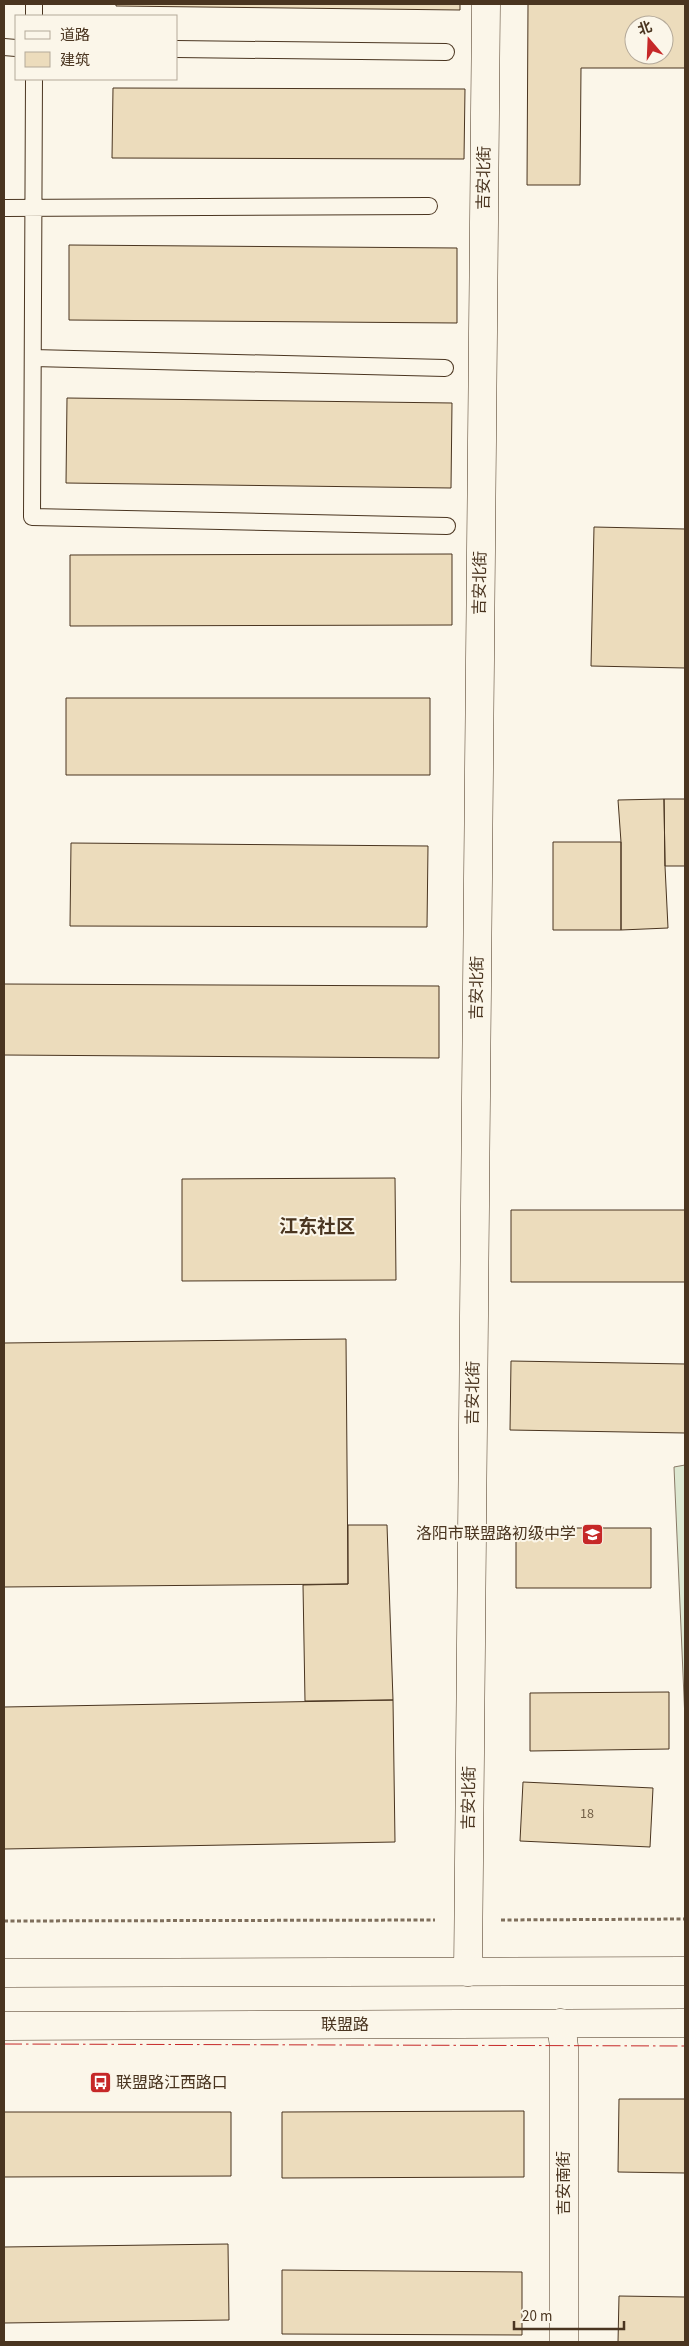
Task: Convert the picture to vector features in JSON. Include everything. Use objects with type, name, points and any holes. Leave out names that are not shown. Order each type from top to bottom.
[{"type":"street","name":"吉安北街","points":[[468,1972],[486,4]]},
{"type":"street","points":[[4,1973],[685,1971]]},
{"type":"street","name":"吉安南街","points":[[561,2023],[564,2047],[564,2342]]},
{"type":"street","name":"联盟路","points":[[4,2026],[685,2023]]},
{"type":"lane","points":[[178,49],[446,52]]},
{"type":"lane","points":[[34,80],[32,517],[447,526]]},
{"type":"lane","points":[[4,208],[429,206]]},
{"type":"lane","points":[[33,358],[445,368]]},
{"type":"path","points":[[4,1921],[685,1919]]},
{"type":"green space","points":[[685,1465],[685,1720],[674,1467]]},
{"type":"building","points":[[116,4],[460,4],[460,10],[116,6]]},
{"type":"building","points":[[528,4],[685,4],[685,68],[581,68],[580,185],[527,185]]},
{"type":"building","points":[[113,88],[465,89],[464,159],[112,158]]},
{"type":"building","points":[[69,245],[457,248],[457,323],[69,320]]},
{"type":"building","points":[[67,398],[452,403],[451,488],[66,483]]},
{"type":"building","points":[[594,527],[685,529],[685,668],[591,666]]},
{"type":"building","points":[[452,554],[452,625],[70,626],[70,555]]},
{"type":"building","points":[[66,698],[430,698],[430,775],[66,775]]},
{"type":"building","points":[[664,799],[668,928],[621,930],[621,842],[618,800]]},
{"type":"building","points":[[664,799],[685,799],[685,866],[665,866]]},
{"type":"building","points":[[553,842],[621,842],[621,930],[553,930]]},
{"type":"building","points":[[71,843],[428,846],[427,927],[70,926]]},
{"type":"building","points":[[4,984],[439,986],[439,1058],[4,1055]]},
{"type":"building","points":[[395,1178],[396,1280],[182,1281],[182,1179]]},
{"type":"building","points":[[511,1210],[685,1210],[685,1282],[511,1282]]},
{"type":"building","points":[[346,1339],[348,1584],[4,1587],[4,1343]]},
{"type":"building","points":[[511,1361],[685,1364],[685,1433],[510,1430]]},
{"type":"building","points":[[348,1525],[387,1525],[393,1700],[305,1701],[303,1585],[348,1584]]},
{"type":"building","points":[[516,1528],[651,1528],[651,1588],[516,1588]]},
{"type":"building","points":[[669,1692],[669,1749],[530,1751],[530,1693]]},
{"type":"building","points":[[393,1700],[395,1842],[4,1849],[4,1707]]},
{"type":"building","points":[[523,1782],[653,1788],[650,1847],[520,1841]]},
{"type":"building","points":[[619,2099],[685,2099],[685,2173],[618,2172]]},
{"type":"building","points":[[524,2111],[524,2177],[282,2178],[282,2112]]},
{"type":"building","points":[[4,2112],[231,2112],[231,2176],[4,2177]]},
{"type":"building","points":[[228,2244],[229,2320],[4,2323],[4,2247]]},
{"type":"building","points":[[282,2270],[522,2272],[522,2335],[282,2334]]},
{"type":"building","points":[[619,2296],[685,2297],[685,2342],[618,2342]]},
{"type":"power","points":[[4,2044],[685,2046]]},
{"type":"place","name":"洛阳市联盟路初级中学","points":[[592,1534]]},
{"type":"place","name":"联盟路江西路口","points":[[100,2083]]},
{"type":"district","name":"江东社区","points":[[317,1227]]}]
